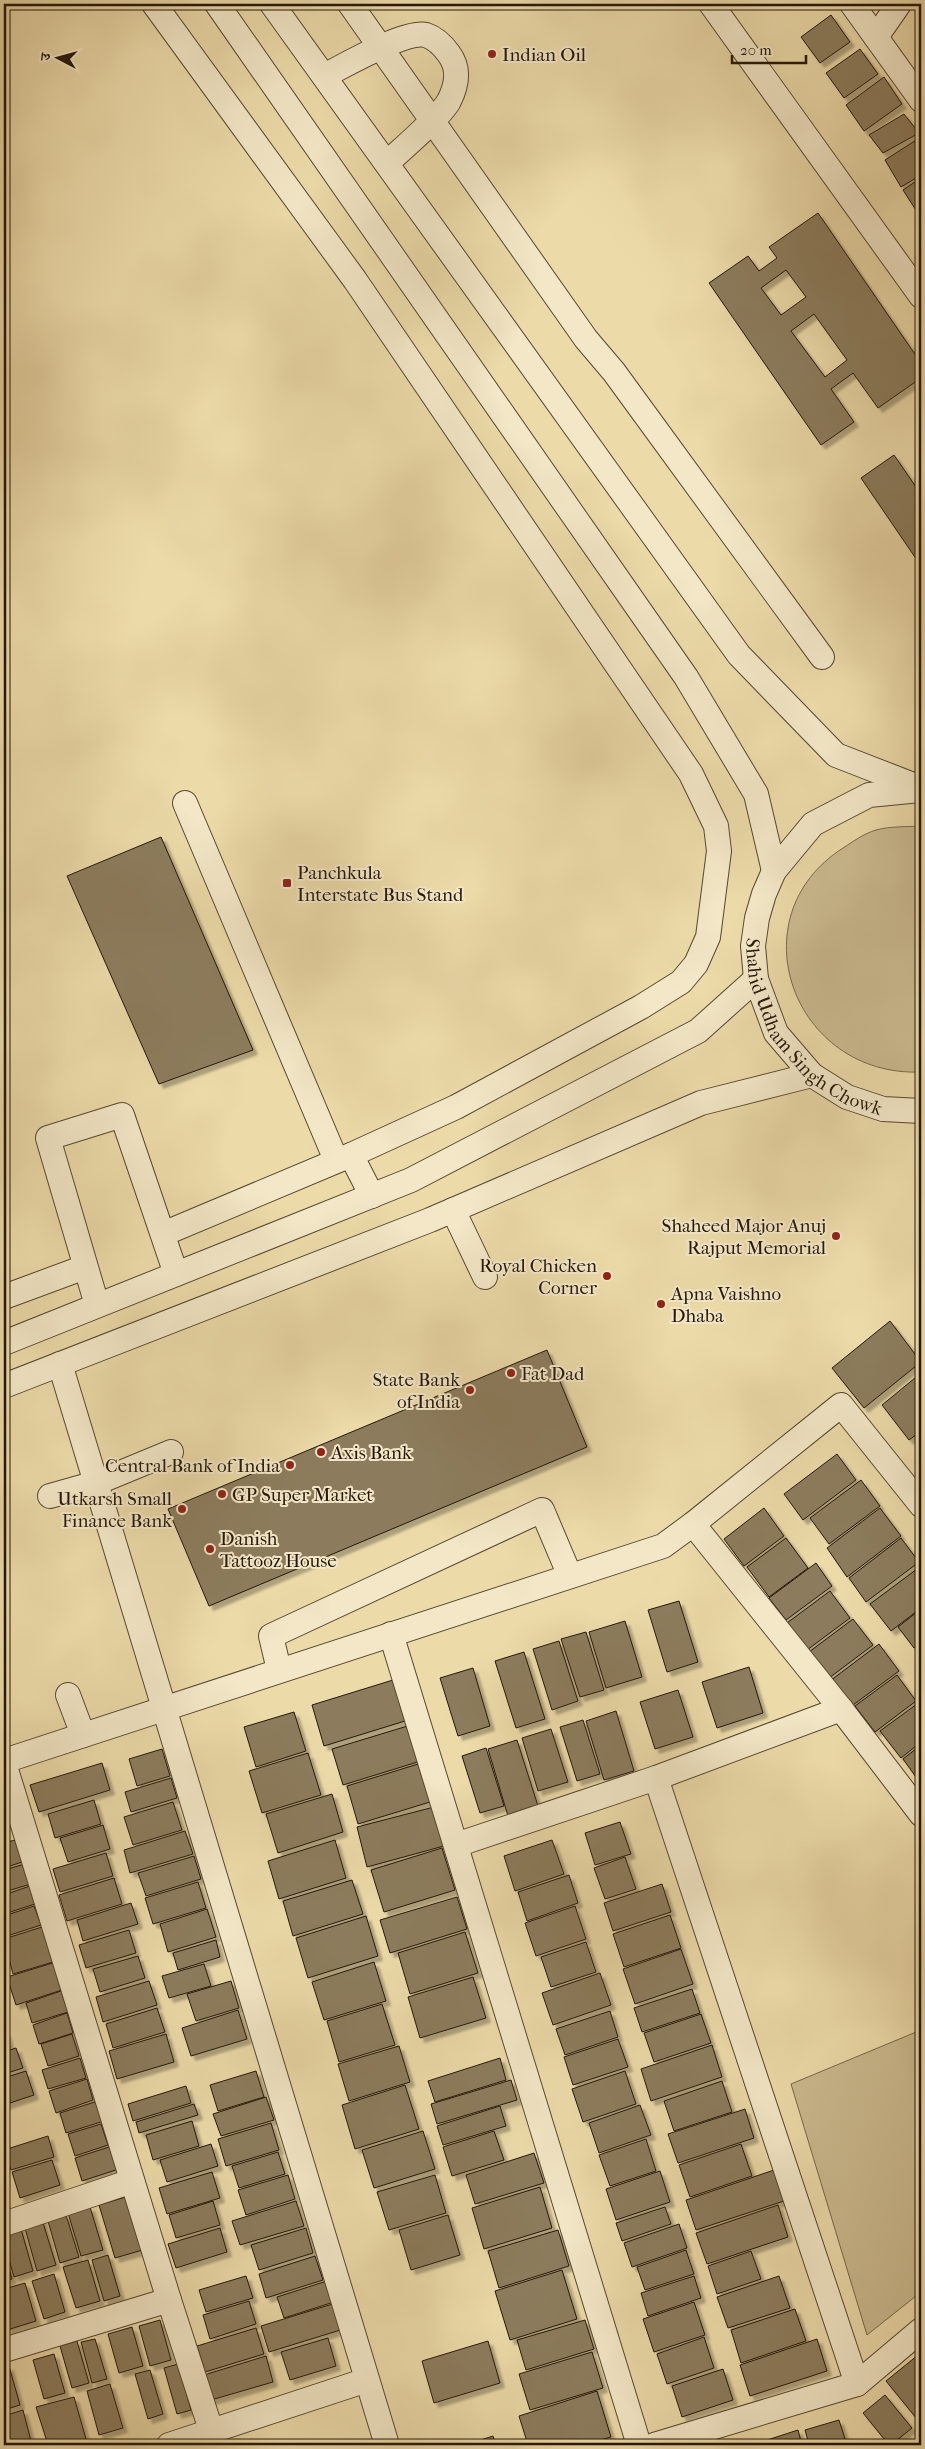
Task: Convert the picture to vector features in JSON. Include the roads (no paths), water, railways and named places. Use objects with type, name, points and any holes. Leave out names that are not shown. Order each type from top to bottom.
[{"type":"street","points":[[154,4],[355,280],[472,449],[691,774],[716,826],[719,851],[708,937],[696,964],[681,982],[641,1007],[456,1107],[163,1234]]},
{"type":"street","points":[[217,4],[686,677],[756,794],[774,871]]},
{"type":"street","points":[[272,4],[739,655],[836,755],[921,789]]},
{"type":"street","points":[[350,4],[586,339],[614,372],[822,657]]},
{"type":"street","points":[[711,4],[921,296]]},
{"type":"street","points":[[852,4],[921,100]]},
{"type":"street","points":[[876,37],[898,4]]},
{"type":"street","points":[[324,76],[403,38],[426,35],[437,41],[454,61],[457,72],[454,88],[448,103],[387,164]]},
{"type":"street","name":"Shahid Udham Singh Chowk","points":[[921,789],[868,795],[813,824],[774,871],[764,894],[757,918],[753,946],[756,979],[776,1033],[812,1075],[847,1097],[884,1109],[921,1111]]},
{"type":"street","points":[[185,804],[344,1157],[372,1196]]},
{"type":"street","points":[[4,1343],[411,1180],[698,1031],[756,979]]},
{"type":"street","points":[[4,1386],[453,1210],[701,1103],[812,1075]]},
{"type":"street","points":[[97,1305],[48,1138],[122,1115],[176,1274]]},
{"type":"street","points":[[453,1210],[485,1277]]},
{"type":"street","points":[[4,1297],[85,1267]]},
{"type":"street","points":[[60,1364],[387,2445]]},
{"type":"street","points":[[212,2433],[169,2300],[4,1762],[279,1670],[663,1546],[841,1405],[921,1506]]},
{"type":"street","points":[[50,1496],[96,1483],[171,1452]]},
{"type":"street","points":[[279,1670],[271,1636],[542,1510],[570,1576]]},
{"type":"street","points":[[693,1524],[842,1709],[921,1814]]},
{"type":"street","points":[[391,1634],[639,2445]]},
{"type":"street","points":[[68,1695],[83,1735]]},
{"type":"street","points":[[456,1845],[656,1778],[842,1709]]},
{"type":"street","points":[[656,1778],[857,2384]]},
{"type":"street","points":[[4,2224],[132,2180]]},
{"type":"street","points":[[4,2350],[169,2300]]},
{"type":"street","points":[[654,2445],[857,2384],[921,2330]]},
{"type":"street","points":[[169,2445],[212,2433],[367,2380]]},
{"type":"place","name":"Indian Oil","points":[[492,54]]},
{"type":"place","name":"Panchkula Interstate Bus Stand","points":[[287,883]]},
{"type":"place","name":"Shaheed Major Anuj Rajput Memorial","points":[[836,1236]]},
{"type":"place","name":"Royal Chicken Corner","points":[[607,1276]]},
{"type":"place","name":"Apna Vaishno Dhaba","points":[[661,1304]]},
{"type":"place","name":"Fat Dad","points":[[511,1373]]},
{"type":"place","name":"State Bank of India","points":[[470,1390]]},
{"type":"place","name":"Axis Bank","points":[[321,1452]]},
{"type":"place","name":"Central Bank of India","points":[[290,1465]]},
{"type":"place","name":"GP Super Market","points":[[222,1494]]},
{"type":"place","name":"Utkarsh Small Finance Bank","points":[[182,1509]]},
{"type":"place","name":"Danish Tattooz House","points":[[210,1549]]}]
